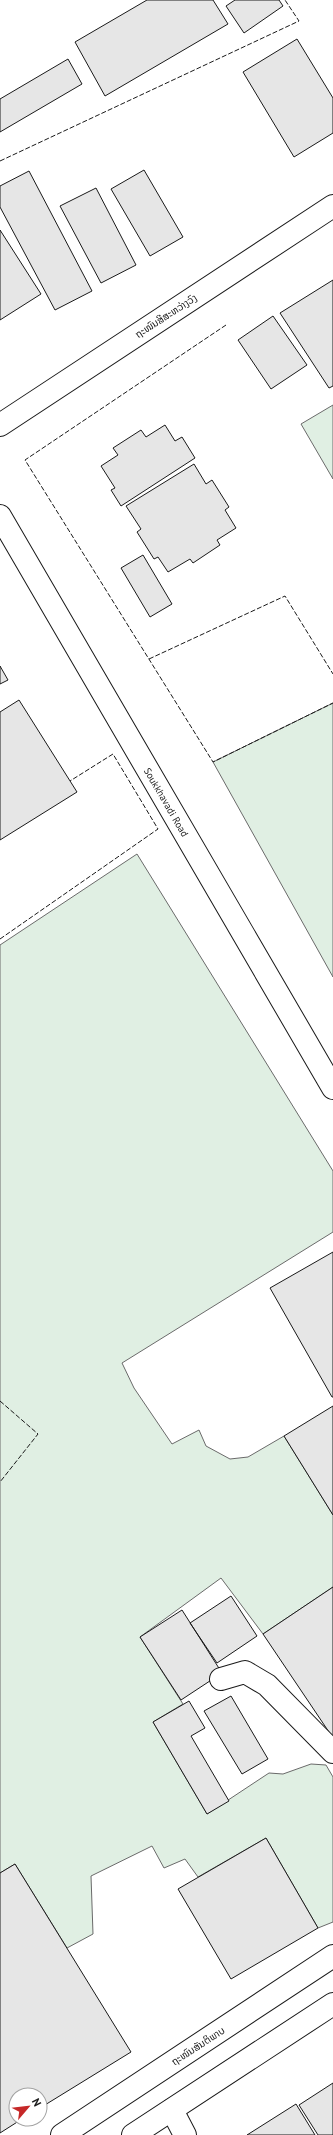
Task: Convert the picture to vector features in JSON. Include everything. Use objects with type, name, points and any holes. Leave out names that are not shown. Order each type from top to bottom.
[{"type":"street","name":"ຖະໜົນສີສະຫວ່າງວົງ","points":[[0,425],[333,206]]},
{"type":"street","name":"Soukkhavadi Road","points":[[0,516],[333,1088]]},
{"type":"street","points":[[221,1679],[245,1672],[267,1686],[333,1752]]},
{"type":"street","name":"ຖະໜົນສັນຕິພາບ","points":[[62,2135],[333,1956]]},
{"type":"street","points":[[133,2135],[333,2004]]},
{"type":"street","points":[[172,2110],[185,2135]]},
{"type":"green space","points":[[333,405],[333,479],[301,424]]},
{"type":"green space","points":[[333,703],[333,977],[213,762]]},
{"type":"green space","points":[[137,854],[333,1171],[333,1232],[122,1363],[134,1388],[172,1444],[199,1430],[206,1446],[230,1459],[248,1457],[284,1436],[333,1515],[333,1587],[263,1634],[221,1578],[140,1637],[183,1704],[153,1722],[207,1814],[269,1773],[283,1774],[311,1764],[326,1765],[333,1777],[333,1922],[318,1928],[266,1838],[198,1877],[185,1859],[164,1868],[152,1846],[91,1876],[93,1934],[67,1948],[15,1864],[0,1873],[0,945]]},
{"type":"building","points":[[147,0],[213,0],[228,24],[105,96],[75,42]]},
{"type":"building","points":[[235,0],[279,0],[283,6],[244,33],[226,6]]},
{"type":"building","points":[[297,39],[333,98],[333,133],[294,157],[243,72]]},
{"type":"building","points":[[68,59],[82,84],[0,132],[0,99]]},
{"type":"building","points":[[144,170],[183,237],[150,256],[111,189]]},
{"type":"building","points":[[29,171],[92,291],[55,310],[0,207],[0,186]]},
{"type":"building","points":[[96,188],[136,265],[101,283],[60,206]]},
{"type":"building","points":[[0,230],[41,294],[0,320]]},
{"type":"building","points":[[333,280],[333,386],[329,388],[280,313]]},
{"type":"building","points":[[273,316],[307,365],[271,389],[238,340]]},
{"type":"building","points":[[165,425],[175,441],[182,437],[195,458],[121,506],[111,490],[115,488],[101,466],[118,455],[113,448],[141,430],[146,437]]},
{"type":"building","points":[[194,464],[206,484],[212,480],[229,507],[225,510],[236,528],[217,540],[220,545],[193,563],[190,559],[168,572],[158,557],[154,559],[137,532],[141,529],[126,506]]},
{"type":"building","points":[[143,555],[172,604],[150,617],[121,568]]},
{"type":"building","points":[[0,666],[8,680],[0,684]]},
{"type":"building","points":[[19,700],[77,792],[0,840],[0,712]]},
{"type":"building","points":[[333,1252],[333,1397],[332,1397],[270,1288]]},
{"type":"building","points":[[333,1406],[333,1515],[284,1436]]},
{"type":"building","points":[[333,1587],[333,1738],[263,1634]]},
{"type":"building","points":[[231,1596],[257,1636],[217,1663],[190,1623]]},
{"type":"building","points":[[182,1610],[222,1673],[181,1700],[140,1637]]},
{"type":"building","points":[[231,1696],[268,1759],[242,1774],[204,1711]]},
{"type":"building","points":[[189,1701],[205,1728],[191,1736],[229,1801],[207,1814],[153,1722]]},
{"type":"building","points":[[266,1838],[318,1928],[231,1979],[178,1889]]},
{"type":"building","points":[[15,1864],[131,2052],[48,2103],[48,2087],[8,2087],[8,2127],[9,2127],[0,2133],[0,1873]]},
{"type":"building","points":[[333,2083],[333,2135],[318,2135],[299,2105]]},
{"type":"building","points":[[296,2104],[315,2135],[247,2135]]},
{"type":"fence","points":[[0,161],[299,21],[285,0]]},
{"type":"fence","points":[[226,325],[25,460],[213,762],[333,703]]},
{"type":"fence","points":[[149,659],[285,596],[333,674]]},
{"type":"fence","points":[[0,939],[158,829],[113,754],[70,781]]},
{"type":"fence","points":[[0,1401],[38,1434],[0,1482]]}]
